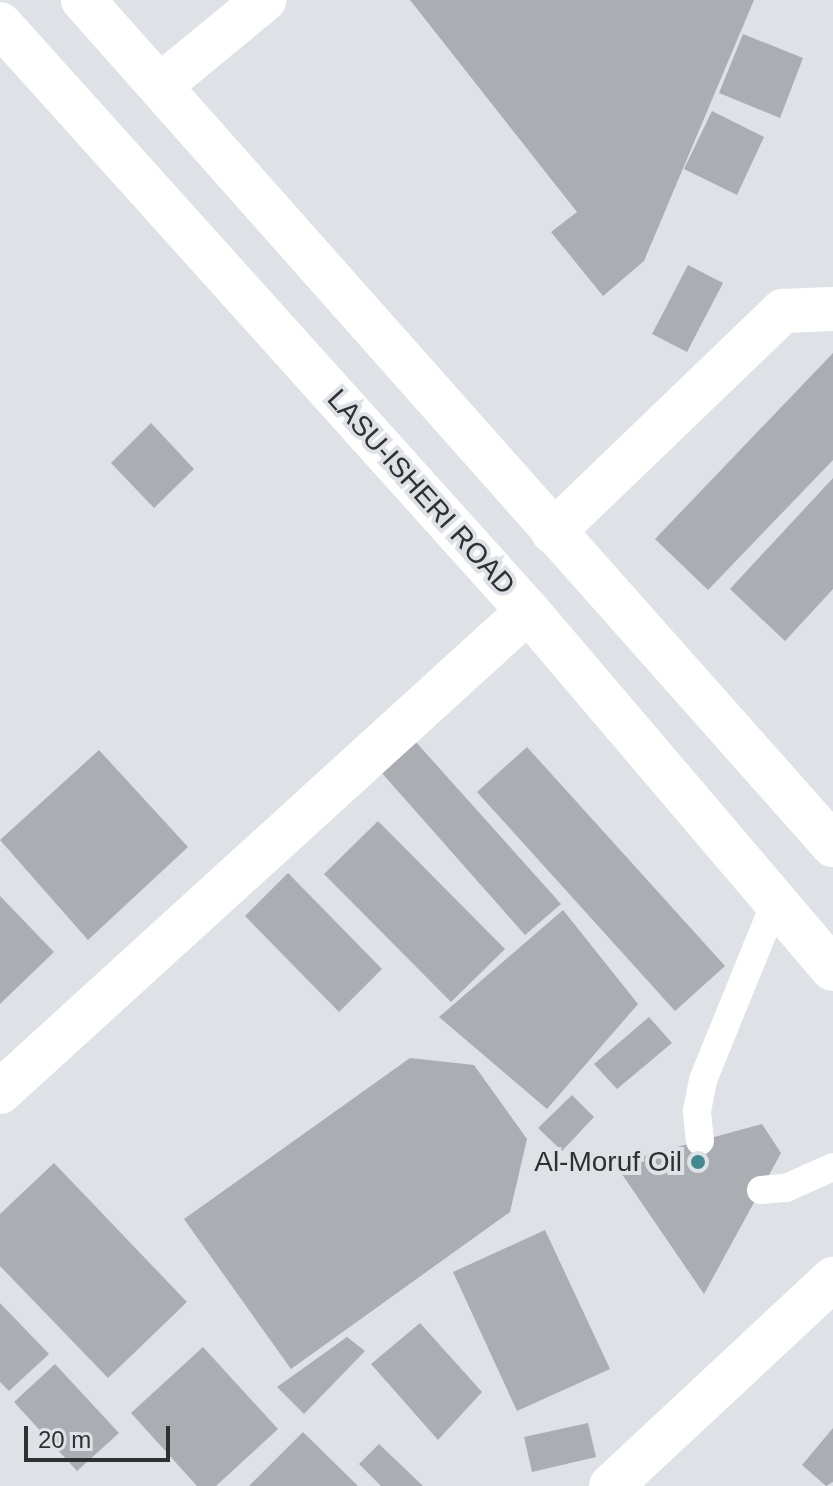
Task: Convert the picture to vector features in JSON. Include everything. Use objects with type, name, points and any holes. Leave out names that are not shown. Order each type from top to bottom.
[{"type":"main road","points":[[83,0],[833,845]]},
{"type":"main road","points":[[161,85],[264,0]]},
{"type":"main road","name":"LASU-ISHERI ROAD","points":[[0,24],[528,611],[833,969]]},
{"type":"main road","points":[[553,532],[783,311],[833,309]]},
{"type":"main road","points":[[0,1092],[528,611]]},
{"type":"main road","points":[[611,1486],[833,1279]]},
{"type":"lane","points":[[700,1141],[697,1111],[703,1080],[775,903]]},
{"type":"lane","points":[[761,1190],[786,1188],[833,1167]]},
{"type":"building","points":[[410,0],[754,0],[644,261],[603,296],[551,232],[577,212]]},
{"type":"building","points":[[743,34],[803,58],[780,118],[719,93]]},
{"type":"building","points":[[712,111],[764,137],[737,195],[684,169]]},
{"type":"building","points":[[688,265],[723,283],[687,352],[652,334]]},
{"type":"building","points":[[833,353],[833,460],[708,590],[655,539]]},
{"type":"building","points":[[151,423],[194,469],[154,508],[111,463]]},
{"type":"building","points":[[833,478],[833,589],[785,641],[730,589]]},
{"type":"building","points":[[415,741],[561,904],[525,935],[381,772]]},
{"type":"building","points":[[527,747],[725,966],[675,1011],[477,792]]},
{"type":"building","points":[[99,750],[188,847],[88,940],[0,840]]},
{"type":"building","points":[[378,821],[505,949],[451,1002],[324,874]]},
{"type":"building","points":[[288,873],[382,969],[339,1012],[245,916]]},
{"type":"building","points":[[0,896],[54,952],[0,1004]]},
{"type":"building","points":[[563,910],[638,1004],[547,1109],[439,1017]]},
{"type":"building","points":[[649,1017],[672,1043],[617,1089],[594,1064]]},
{"type":"building","points":[[410,1058],[474,1065],[527,1139],[510,1212],[291,1369],[184,1219]]},
{"type":"building","points":[[572,1095],[594,1117],[562,1151],[538,1128]]},
{"type":"building","points":[[762,1124],[781,1153],[704,1294],[615,1164]]},
{"type":"building","points":[[54,1163],[187,1302],[108,1378],[0,1266],[0,1214]]},
{"type":"building","points":[[545,1230],[610,1369],[517,1411],[453,1272]]},
{"type":"building","points":[[0,1303],[49,1354],[9,1391],[0,1382]]},
{"type":"building","points":[[420,1323],[482,1392],[438,1440],[371,1364]]},
{"type":"building","points":[[347,1337],[365,1351],[304,1414],[277,1387]]},
{"type":"building","points":[[203,1347],[278,1429],[216,1486],[197,1486],[131,1413]]},
{"type":"building","points":[[55,1364],[119,1433],[77,1471],[14,1402]]},
{"type":"building","points":[[588,1423],[596,1457],[532,1472],[524,1437]]},
{"type":"building","points":[[833,1428],[833,1482],[826,1486],[802,1465]]},
{"type":"building","points":[[303,1432],[358,1486],[249,1486]]},
{"type":"building","points":[[379,1444],[423,1486],[381,1486],[359,1464]]},
{"type":"place","name":"Al-Moruf Oil","points":[[698,1162]]}]
